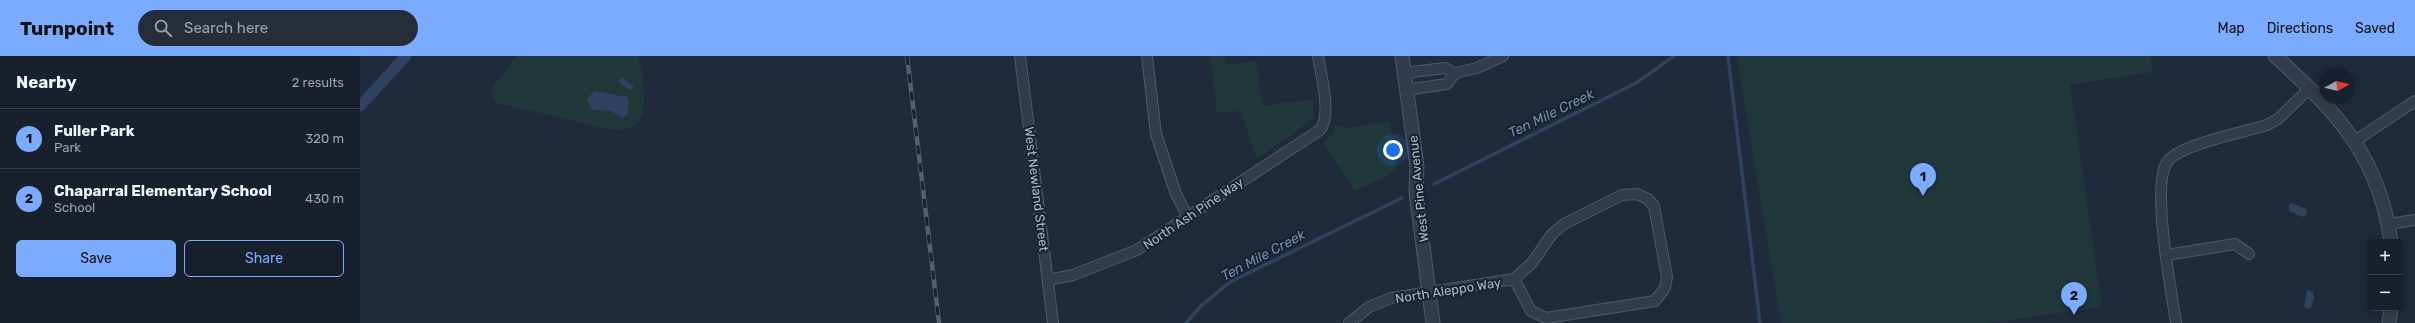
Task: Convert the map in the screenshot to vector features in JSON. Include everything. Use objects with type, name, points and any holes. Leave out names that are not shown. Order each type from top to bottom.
[{"type":"street","name":"West Newland Street","points":[[1020,56],[1053,323]]},
{"type":"street","points":[[1147,56],[1156,134],[1176,194],[1188,217]]},
{"type":"street","name":"North Ash Pine Way","points":[[1048,280],[1073,275],[1137,250],[1320,130],[1325,122],[1326,113],[1318,56]]},
{"type":"street","name":"West Pine Avenue","points":[[1402,56],[1417,166],[1416,192],[1433,323]]},
{"type":"street","points":[[1404,73],[1445,68],[1456,73],[1477,68],[1503,56]]},
{"type":"street","points":[[2275,56],[2310,88],[2340,120],[2355,141],[2374,176],[2389,224],[2391,239]]},
{"type":"street","points":[[1406,90],[1448,84],[1456,73]]},
{"type":"street","points":[[2176,323],[2166,255],[2160,197],[2167,161],[2181,152],[2267,125],[2278,119],[2310,88]]},
{"type":"street","points":[[2355,141],[2415,101]]},
{"type":"street","name":"North Aleppo Way","points":[[1349,323],[1369,307],[1380,302],[1514,279],[1532,263],[1552,234],[1564,224],[1629,193],[1642,195],[1654,206],[1657,214],[1667,277],[1665,288],[1661,295],[1647,303],[1546,318],[1531,311],[1514,279]]},
{"type":"street","points":[[2389,224],[2415,220]]},
{"type":"street","points":[[2166,255],[2235,244],[2249,254]]},
{"type":"street","points":[[2389,323],[2391,311]]},
{"type":"green space","points":[[517,56],[639,56],[644,92],[642,115],[636,123],[627,129],[613,130],[497,103],[490,91]]},
{"type":"green space","points":[[1210,56],[1225,56],[1226,65],[1256,61],[1262,106],[1313,99],[1313,119],[1257,159],[1241,111],[1217,113]]},
{"type":"green space","points":[[1737,56],[2151,56],[2153,72],[2070,85],[2102,307],[1988,323],[1781,323]]},
{"type":"green space","points":[[1390,122],[1397,171],[1355,191],[1323,143],[1332,135],[1336,125],[1348,128]]},
{"type":"water","points":[[622,77],[634,87],[630,90],[622,85],[619,81]]},
{"type":"water","points":[[594,91],[627,97],[629,103],[627,115],[623,118],[611,111],[592,110],[587,100]]},
{"type":"water","points":[[2292,203],[2307,209],[2307,214],[2303,217],[2289,211],[2289,204]]},
{"type":"water","points":[[2307,290],[2313,292],[2314,299],[2311,307],[2307,309],[2304,306]]},
{"type":"waterway","points":[[360,106],[406,56]]},
{"type":"waterway","name":"Ten Mile Creek","points":[[1434,184],[1636,83],[1674,56]]},
{"type":"waterway","points":[[1728,56],[1760,323]]},
{"type":"waterway","name":"Ten Mile Creek","points":[[1186,323],[1201,306],[1230,282],[1402,198]]},
{"type":"railway","points":[[907,56],[939,323]]},
{"type":"place","name":"Fuller Park","points":[[1923,196]]},
{"type":"place","name":"Chaparral Elementary School","points":[[2074,315]]}]
